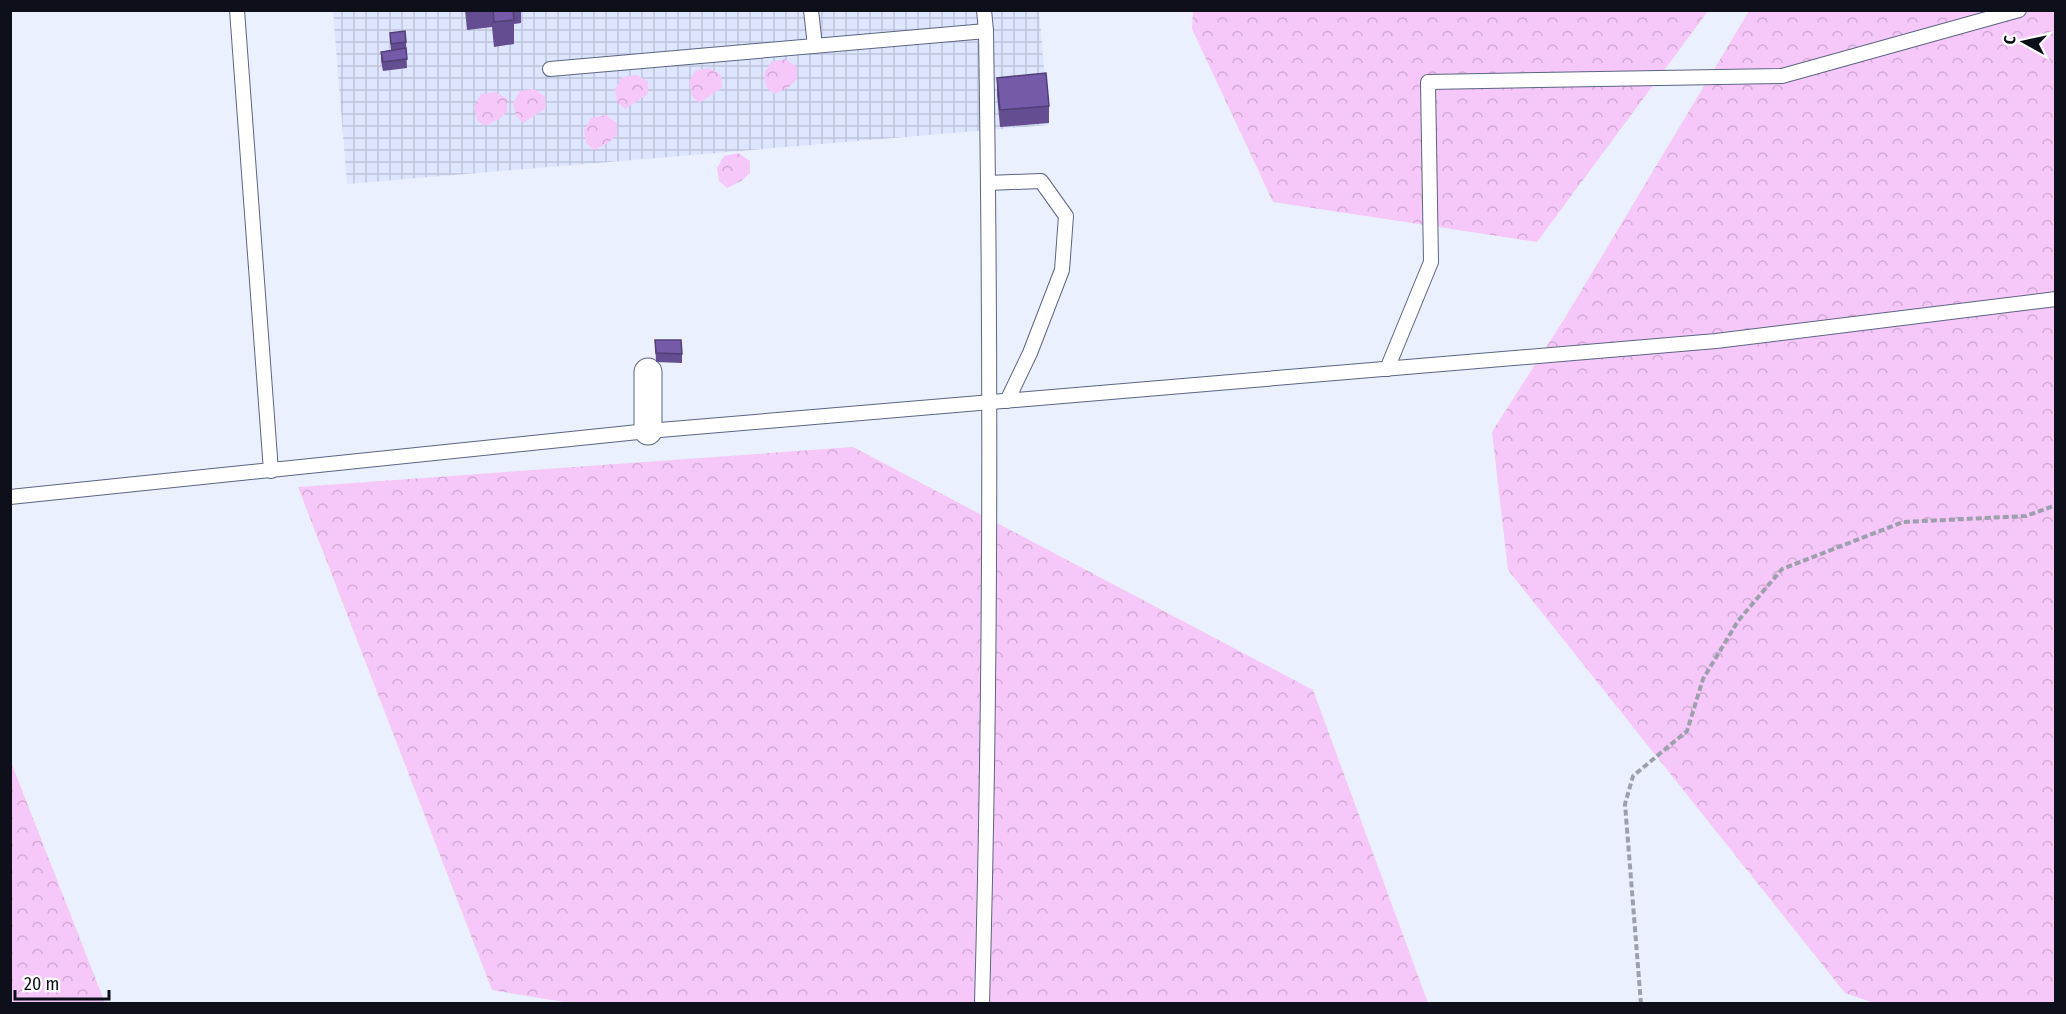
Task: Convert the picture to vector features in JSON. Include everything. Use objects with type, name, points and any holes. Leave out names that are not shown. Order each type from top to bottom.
[{"type":"street","points":[[648,372],[648,431]]},
{"type":"lane","points":[[237,10],[271,471]]},
{"type":"lane","points":[[811,10],[815,46]]},
{"type":"lane","points":[[982,1004],[988,793],[991,402],[984,10]]},
{"type":"lane","points":[[1387,369],[1431,262],[1428,82],[1782,76],[2019,10]]},
{"type":"lane","points":[[550,69],[986,31]]},
{"type":"lane","points":[[988,183],[1041,181],[1066,216],[1062,270],[1030,353],[1007,401]]},
{"type":"lane","points":[[10,496],[648,431],[1716,341],[2055,299]]},
{"type":"path","points":[[1641,1004],[1625,804],[1633,776],[1687,730],[1703,680],[1738,621],[1782,569],[1904,522],[2026,516],[2055,505]]},
{"type":"shaded area","points":[[333,11],[1039,11],[1049,125],[347,184]]},
{"type":"green space","points":[[1193,10],[1708,11],[1537,242],[1273,202],[1192,29]]},
{"type":"green space","points":[[1749,11],[2055,11],[2055,1003],[1877,1004],[1845,993],[1508,570],[1492,432],[1563,321]]},
{"type":"green space","points":[[785,59],[797,67],[797,79],[788,88],[774,94],[766,87],[764,74],[771,62]]},
{"type":"green space","points":[[710,68],[721,75],[722,88],[699,103],[692,96],[689,82],[696,70]]},
{"type":"green space","points":[[637,75],[648,82],[648,94],[625,109],[617,102],[615,89],[622,77]]},
{"type":"green space","points":[[534,89],[545,96],[546,108],[523,123],[516,116],[513,103],[520,91]]},
{"type":"green space","points":[[496,92],[507,99],[507,112],[498,120],[484,126],[477,120],[474,107],[481,94]]},
{"type":"green space","points":[[606,115],[617,123],[617,135],[594,150],[586,143],[584,130],[591,118]]},
{"type":"green space","points":[[738,153],[750,161],[750,173],[727,188],[719,181],[717,168],[724,156]]},
{"type":"green space","points":[[853,447],[1313,690],[1428,1003],[576,1004],[492,990],[298,487]]},
{"type":"green space","points":[[11,762],[105,1003],[11,1003]]},
{"type":"building","points":[[493,10],[513,10],[514,20],[494,22]]},
{"type":"building","points":[[405,31],[406,42],[391,44],[390,33]]},
{"type":"building","points":[[406,48],[407,59],[383,62],[381,52]]},
{"type":"building","points":[[1046,73],[1049,106],[1000,110],[997,78]]},
{"type":"building","points":[[655,340],[681,340],[682,354],[656,353]]}]
